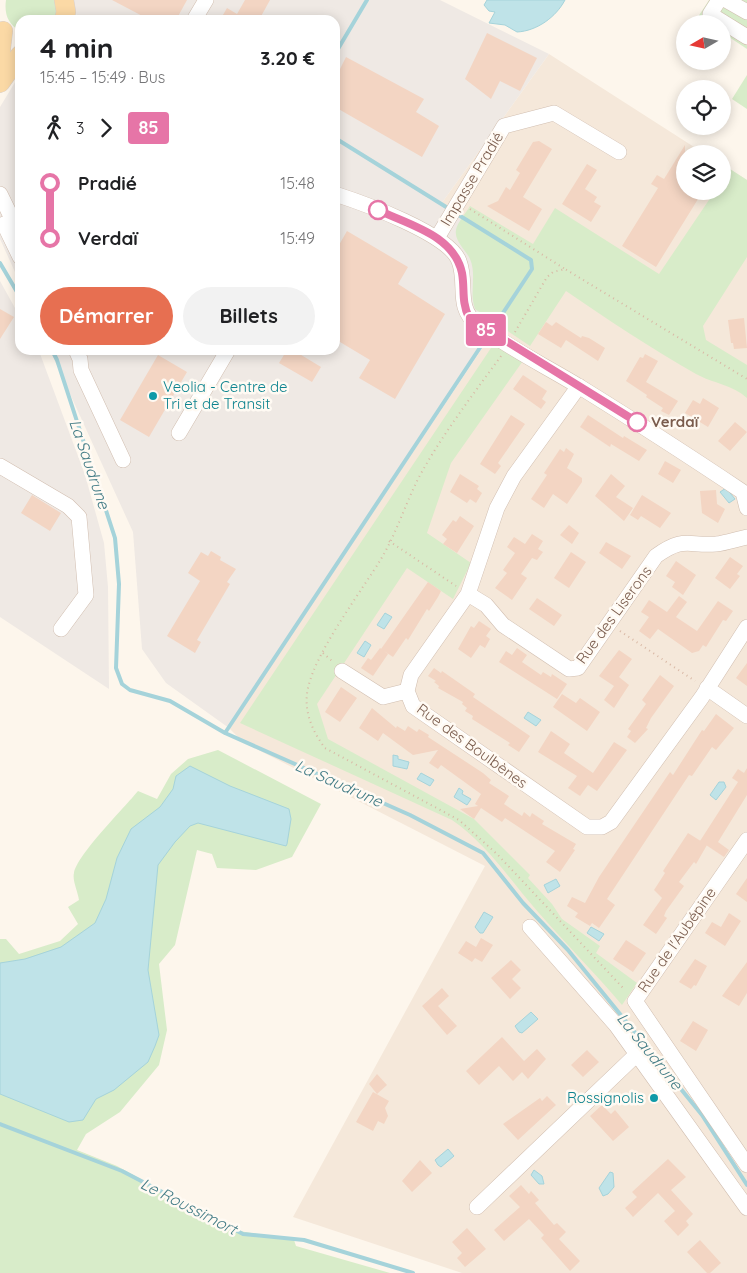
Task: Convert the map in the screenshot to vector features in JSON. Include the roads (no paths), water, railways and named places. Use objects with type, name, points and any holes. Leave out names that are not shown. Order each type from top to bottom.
[{"type":"main road","points":[[2,29],[15,40]]},
{"type":"main road","points":[[0,58],[2,29]]},
{"type":"main road","points":[[0,83],[15,62]]},
{"type":"street","points":[[197,15],[206,0]]},
{"type":"street","points":[[719,0],[710,14],[747,37]]},
{"type":"street","points":[[726,0],[747,12]]},
{"type":"street","name":"Impasse Pradié","points":[[437,238],[504,126],[554,113],[619,152]]},
{"type":"street","points":[[0,194],[15,225]]},
{"type":"street","points":[[340,196],[364,204],[437,238],[451,248],[459,260],[462,276],[463,305],[469,318],[479,326],[579,386],[743,492],[747,508]]},
{"type":"street","points":[[0,216],[15,247]]},
{"type":"street","points":[[68,355],[73,365],[81,370]]},
{"type":"street","points":[[78,355],[81,370],[123,460]]},
{"type":"street","points":[[179,432],[225,355]]},
{"type":"street","name":"Rue des Boulbènes","points":[[579,386],[514,476],[497,508],[468,594],[411,675],[407,691],[413,706],[587,827],[602,827],[612,822],[704,693],[747,627]]},
{"type":"street","points":[[0,466],[68,506],[79,517],[86,595],[61,629]]},
{"type":"street","name":"Rue des Liserons","points":[[468,594],[486,605],[502,624],[569,669],[578,668],[656,556],[668,548],[685,542],[716,544],[747,537]]},
{"type":"street","points":[[342,670],[383,697],[407,691]]},
{"type":"street","points":[[704,693],[747,716]]},
{"type":"street","name":"Rue de l'Aubépine","points":[[747,840],[635,1001],[747,1165]]},
{"type":"street","points":[[530,928],[616,1025],[747,1208]]},
{"type":"street","points":[[477,1207],[553,1132],[637,1054]]},
{"type":"water","points":[[487,0],[565,0],[557,12],[539,26],[517,32],[505,25],[489,23],[495,12],[489,11],[484,5]]},
{"type":"water","points":[[726,488],[735,499],[729,503],[720,492]]},
{"type":"water","points":[[385,613],[392,617],[384,629],[377,625]]},
{"type":"water","points":[[365,641],[371,645],[364,657],[357,653]]},
{"type":"water","points":[[528,712],[541,720],[536,726],[524,718]]},
{"type":"water","points":[[393,755],[398,756],[398,759],[409,762],[407,769],[393,766]]},
{"type":"water","points":[[190,766],[230,786],[289,809],[291,819],[286,846],[198,823],[190,826],[158,865],[148,970],[159,1035],[148,1062],[114,1090],[96,1099],[83,1120],[69,1122],[0,1094],[0,963],[25,959],[61,947],[95,923],[106,899],[117,858],[131,829],[160,807],[173,789],[176,776]]},
{"type":"water","points":[[421,773],[434,780],[430,786],[417,779]]},
{"type":"water","points":[[719,782],[724,782],[726,787],[716,800],[710,795]]},
{"type":"water","points":[[459,788],[463,791],[462,794],[471,799],[467,805],[454,797]]},
{"type":"water","points":[[556,879],[560,886],[548,893],[544,885]]},
{"type":"water","points":[[484,912],[493,917],[483,933],[480,933],[475,927]]},
{"type":"water","points":[[591,927],[604,934],[599,941],[587,933]]},
{"type":"water","points":[[531,1012],[538,1019],[522,1033],[519,1032],[515,1026]]},
{"type":"water","points":[[448,1149],[454,1156],[441,1167],[435,1160]]},
{"type":"water","points":[[534,1170],[542,1176],[544,1184],[539,1184],[531,1175]]},
{"type":"water","points":[[610,1172],[613,1173],[614,1187],[608,1194],[603,1196],[599,1188]]},
{"type":"waterway","points":[[340,46],[367,0]]},
{"type":"waterway","points":[[340,141],[451,210]]},
{"type":"waterway","points":[[457,214],[531,260],[532,269],[491,331]]},
{"type":"waterway","name":"La Saudrune","points":[[0,263],[15,288]]},
{"type":"waterway","points":[[225,733],[487,337]]},
{"type":"waterway","name":"La Saudrune","points":[[54,355],[115,538],[119,584],[116,668],[122,684],[130,690],[170,701],[225,733],[410,815],[483,853],[523,903],[568,950],[702,1115],[747,1185]]},
{"type":"waterway","name":"Le Roussimort","points":[[0,1124],[122,1171],[243,1234],[304,1240],[413,1273]]},
{"type":"place","name":"Veolia - Centre de Tri et de Transit","points":[[153,396]]},
{"type":"place","name":"Verdaï","points":[[637,422]]},
{"type":"place","name":"Rossignolis","points":[[654,1098]]}]
